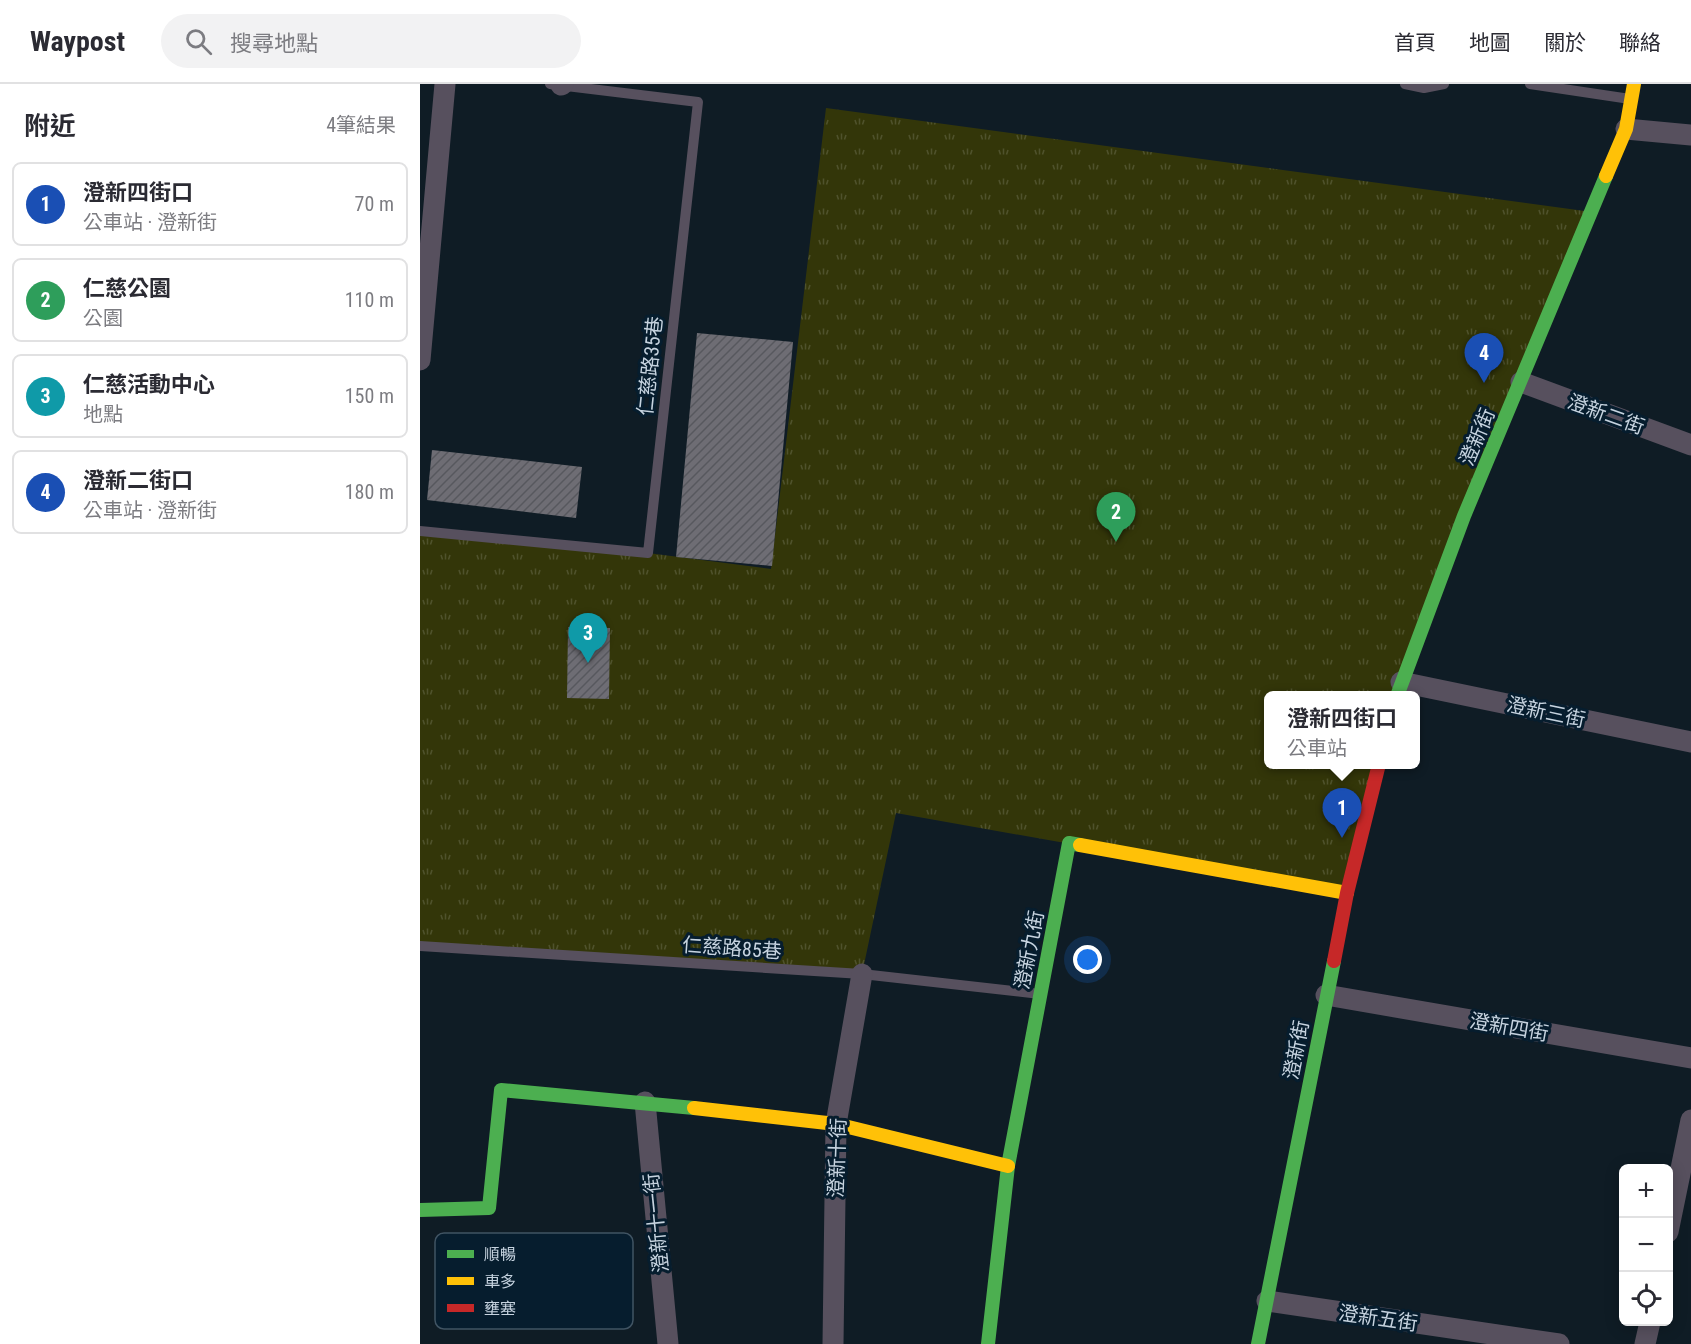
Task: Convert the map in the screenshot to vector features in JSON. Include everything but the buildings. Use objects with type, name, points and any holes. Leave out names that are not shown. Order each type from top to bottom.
[{"type":"street","points":[[420,360],[423,286],[445,84]]},
{"type":"street","name":"澄新街","points":[[1399,689],[1464,516],[1626,129],[1634,84]]},
{"type":"street","points":[[1626,129],[1691,135]]},
{"type":"street","name":"澄新二街","points":[[1521,382],[1691,445]]},
{"type":"street","name":"澄新三街","points":[[1420,693],[1691,742]]},
{"type":"street","name":"澄新街","points":[[1258,1344],[1347,892],[1378,769]]},
{"type":"street","name":"澄新九街","points":[[988,1344],[1008,1166],[1069,843],[1347,892]]},
{"type":"street","name":"澄新十街","points":[[833,1344],[836,1124],[862,974]]},
{"type":"street","name":"澄新四街","points":[[1326,995],[1691,1058]]},
{"type":"street","points":[[420,1210],[489,1208],[501,1090],[645,1102],[836,1124],[1008,1166]]},
{"type":"street","name":"澄新十一街","points":[[645,1102],[668,1344]]},
{"type":"street","points":[[1671,1218],[1691,1120]]},
{"type":"street","name":"澄新五街","points":[[1267,1301],[1558,1344]]},
{"type":"street","points":[[1645,1344],[1649,1326]]},
{"type":"lane","name":"仁慈路35巷","points":[[420,531],[648,553],[698,102],[558,84]]},
{"type":"lane","points":[[1405,84],[1424,88],[1444,84]]},
{"type":"lane","points":[[1530,84],[1631,100]]},
{"type":"lane","name":"仁慈路85巷","points":[[420,946],[862,974],[1040,994]]},
{"type":"green space","points":[[826,108],[1592,212],[1399,691],[1264,691],[1264,769],[1378,769],[1347,893],[896,813],[862,974],[420,946],[420,531],[648,553],[771,569]]},
{"type":"traffic: fast","points":[[1399,691],[1464,516],[1606,176]]},
{"type":"traffic: fast","points":[[988,1344],[1008,1166],[1069,843],[1080,845]]},
{"type":"traffic: fast","points":[[1258,1344],[1334,961]]},
{"type":"traffic: fast","points":[[420,1210],[489,1208],[501,1090],[694,1108]]},
{"type":"traffic: slow","points":[[1606,176],[1626,129],[1634,84]]},
{"type":"traffic: slow","points":[[1080,845],[1347,893]]},
{"type":"traffic: slow","points":[[694,1108],[836,1124],[1008,1166]]},
{"type":"traffic: jam","points":[[1334,961],[1347,893],[1378,769]]},
{"type":"place","name":"澄新二街口","points":[[1484,383]]},
{"type":"place","name":"仁慈公園","points":[[1116,542]]},
{"type":"place","name":"仁慈活動中心","points":[[588,663]]},
{"type":"place","name":"澄新四街口","points":[[1342,838]]}]
